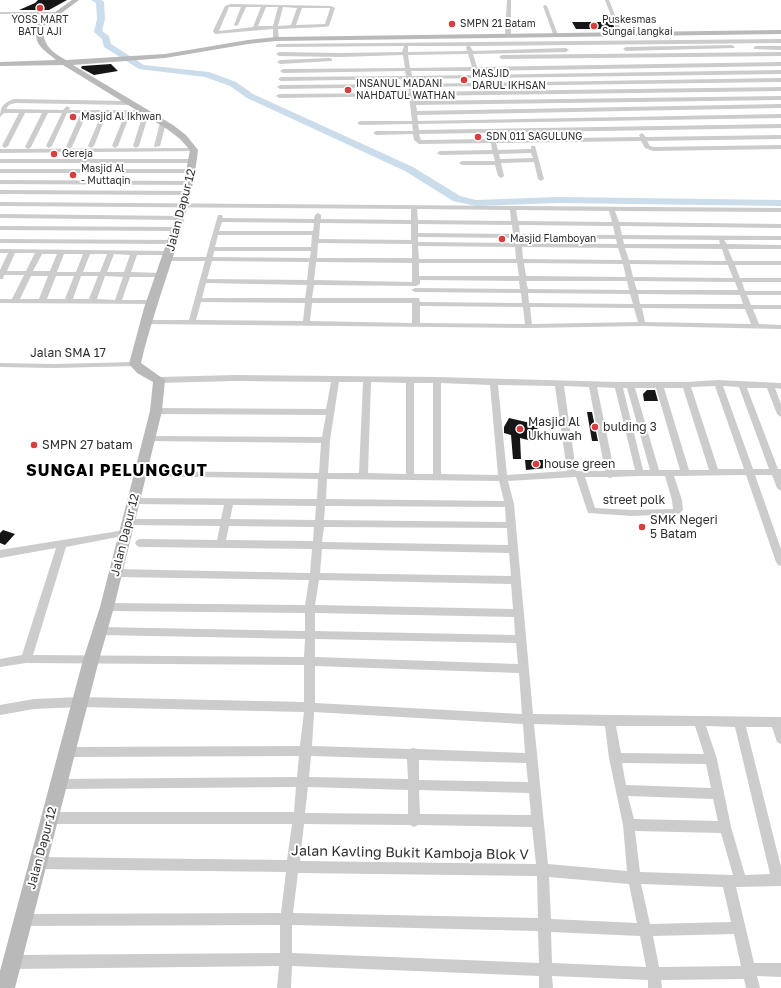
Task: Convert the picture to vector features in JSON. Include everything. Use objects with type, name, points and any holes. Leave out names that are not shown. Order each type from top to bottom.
[{"type":"street","points":[[76,0],[41,25],[39,36],[41,43],[47,50],[64,63],[163,123],[183,137],[194,148]]},
{"type":"street","points":[[508,35],[509,0]]},
{"type":"street","points":[[607,0],[621,34]]},
{"type":"street","points":[[244,5],[227,25],[216,32],[256,26]]},
{"type":"street","points":[[256,26],[264,5]]},
{"type":"street","points":[[264,5],[332,8],[326,26],[275,28],[227,25],[227,6],[264,5]]},
{"type":"street","points":[[277,43],[275,28],[281,6]]},
{"type":"street","points":[[293,27],[300,6]]},
{"type":"street","points":[[546,6],[556,34]]},
{"type":"street","points":[[0,13],[56,13]]},
{"type":"street","points":[[725,32],[780,117]]},
{"type":"street","points":[[277,43],[343,38],[406,36],[781,32]]},
{"type":"street","points":[[596,34],[607,57],[616,83],[636,119],[647,147],[706,149],[781,147]]},
{"type":"street","points":[[645,34],[652,50],[664,66],[706,149]]},
{"type":"street","points":[[532,35],[539,57],[540,66],[568,144]]},
{"type":"street","points":[[406,36],[407,45],[405,55],[411,86],[417,140],[422,143],[532,141],[568,144],[644,139],[781,137]]},
{"type":"street","points":[[467,36],[485,103],[490,132],[494,142],[502,176]]},
{"type":"street","points":[[343,38],[341,46],[343,95]]},
{"type":"street","points":[[0,64],[64,63],[155,57],[240,42],[341,46],[781,41]]},
{"type":"street","points":[[617,49],[652,50],[734,47],[781,48]]},
{"type":"street","points":[[283,71],[342,62],[405,55],[573,50]]},
{"type":"street","points":[[279,54],[408,69],[475,69],[540,66],[781,64]]},
{"type":"street","points":[[471,54],[539,57],[781,54]]},
{"type":"street","points":[[280,62],[342,62]]},
{"type":"street","points":[[280,79],[478,77],[544,74],[668,75],[781,72]]},
{"type":"street","points":[[280,88],[781,80]]},
{"type":"street","points":[[279,96],[781,89]]},
{"type":"street","points":[[413,103],[584,102],[781,98]]},
{"type":"street","points":[[1,112],[7,104],[12,102],[128,102]]},
{"type":"street","points":[[3,241],[12,228],[34,182],[68,102]]},
{"type":"street","points":[[584,102],[593,120]]},
{"type":"street","points":[[414,113],[781,106]]},
{"type":"street","points":[[2,148],[23,111]]},
{"type":"street","points":[[28,146],[46,111]]},
{"type":"street","points":[[1,112],[85,111],[145,113]]},
{"type":"street","points":[[69,146],[85,111]]},
{"type":"street","points":[[91,146],[105,112]]},
{"type":"street","points":[[115,146],[128,112]]},
{"type":"street","points":[[136,146],[145,113]]},
{"type":"street","points":[[360,123],[780,117]]},
{"type":"street","points":[[157,146],[163,123]]},
{"type":"street","points":[[376,133],[640,130],[781,126]]},
{"type":"street","points":[[532,141],[541,179]]},
{"type":"street","points":[[2,148],[28,146],[48,148],[69,146],[91,146],[101,148],[115,146],[194,148]]},
{"type":"street","points":[[2,148],[101,148],[149,150],[194,148]]},
{"type":"street","points":[[64,240],[101,148]]},
{"type":"street","name":"Jalan Dapur 12","points":[[135,364],[152,302],[184,206],[186,193],[190,183],[194,148]]},
{"type":"street","points":[[121,242],[149,150]]},
{"type":"street","points":[[440,153],[534,151]]},
{"type":"street","points":[[462,163],[536,160]]},
{"type":"street","points":[[0,162],[193,161]]},
{"type":"street","points":[[0,171],[192,171]]},
{"type":"street","points":[[0,182],[190,183]]},
{"type":"street","points":[[0,192],[186,193]]},
{"type":"street","points":[[0,204],[319,208],[781,210]]},
{"type":"street","points":[[192,323],[223,207]]},
{"type":"street","points":[[306,324],[319,208]]},
{"type":"street","points":[[414,208],[416,325]]},
{"type":"street","points":[[513,209],[529,326]]},
{"type":"street","points":[[612,210],[642,324]]},
{"type":"street","points":[[709,210],[736,280],[756,326]]},
{"type":"street","points":[[0,216],[180,218]]},
{"type":"street","points":[[219,220],[781,226]]},
{"type":"street","points":[[0,228],[177,229]]},
{"type":"street","points":[[216,233],[518,244],[781,247]]},
{"type":"street","points":[[415,240],[517,236],[781,238]]},
{"type":"street","points":[[3,241],[64,240],[173,242]]},
{"type":"street","points":[[212,249],[315,249]]},
{"type":"street","points":[[0,251],[111,252],[209,259],[781,263]]},
{"type":"street","points":[[13,251],[1,275],[162,274]]},
{"type":"street","points":[[15,301],[39,252]]},
{"type":"street","points":[[42,302],[60,252]]},
{"type":"street","points":[[68,302],[87,252]]},
{"type":"street","points":[[92,302],[111,252]]},
{"type":"street","points":[[118,302],[134,253]]},
{"type":"street","points":[[415,284],[522,278],[781,280]]},
{"type":"street","points":[[203,281],[415,284],[524,291],[781,293]]},
{"type":"street","points":[[198,300],[309,300],[526,305],[781,307]]},
{"type":"street","points":[[0,301],[152,302]]},
{"type":"street","points":[[146,322],[529,326],[642,324],[781,327]]},
{"type":"street","points":[[135,364],[141,370],[159,380],[235,378],[437,380],[618,385],[686,385],[718,383],[781,386]]},
{"type":"street","name":"Jalan SMA 17","points":[[0,365],[54,366],[135,364]]},
{"type":"street","name":"Jalan Dapur 12","points":[[6,988],[141,474],[156,411],[159,380]]},
{"type":"street","points":[[284,988],[286,918],[303,782],[308,707],[310,608],[315,575],[326,440],[334,380]]},
{"type":"street","points":[[363,477],[367,380]]},
{"type":"street","points":[[410,380],[410,476]]},
{"type":"street","points":[[437,380],[437,477]]},
{"type":"street","points":[[494,382],[503,478],[509,504],[535,788],[542,870],[546,988]]},
{"type":"street","points":[[559,383],[576,474]]},
{"type":"street","points":[[718,383],[748,472],[781,562]]},
{"type":"street","points":[[592,384],[610,475]]},
{"type":"street","points":[[630,384],[656,474]]},
{"type":"street","points":[[659,384],[686,474]]},
{"type":"street","points":[[618,385],[640,474]]},
{"type":"street","points":[[686,385],[714,473]]},
{"type":"street","points":[[742,385],[778,472],[781,488]]},
{"type":"street","points":[[770,386],[781,414]]},
{"type":"street","points":[[156,411],[330,412]]},
{"type":"street","points":[[149,439],[326,440]]},
{"type":"street","points":[[141,474],[503,478],[576,474],[610,475],[778,472]]},
{"type":"street","name":"street polk","points":[[576,474],[591,511],[632,513],[676,512],[678,510],[677,500],[669,474]]},
{"type":"street","points":[[134,501],[509,504]]},
{"type":"street","points":[[221,544],[229,502]]},
{"type":"street","points":[[0,554],[62,543],[127,527],[226,523],[511,525]]},
{"type":"street","points":[[26,659],[62,543]]},
{"type":"street","points":[[140,543],[512,549]]},
{"type":"street","points":[[115,573],[315,575],[516,580]]},
{"type":"street","points":[[107,607],[310,608],[519,613]]},
{"type":"street","points":[[100,631],[521,639]]},
{"type":"street","points":[[0,663],[26,659],[309,661],[524,669]]},
{"type":"street","points":[[0,710],[34,704],[80,702],[308,707],[528,719],[779,722],[781,739]]},
{"type":"street","points":[[610,721],[615,758],[629,825],[634,878],[656,988]]},
{"type":"street","points":[[699,721],[719,794],[735,881],[738,928],[753,988]]},
{"type":"street","points":[[739,722],[780,880]]},
{"type":"street","points":[[68,752],[305,751],[413,753],[532,758]]},
{"type":"street","points":[[413,753],[414,821]]},
{"type":"street","points":[[615,758],[710,759]]},
{"type":"street","points":[[59,784],[303,782],[535,788]]},
{"type":"street","points":[[621,790],[719,794]]},
{"type":"street","points":[[50,818],[299,818],[414,821],[537,821]]},
{"type":"street","points":[[629,825],[725,827]]},
{"type":"street","name":"Jalan Kavling Bukit Kamboja Blok V","points":[[38,864],[542,870],[634,878],[735,881],[780,880]]},
{"type":"street","points":[[24,920],[286,918],[545,925],[645,930],[738,928]]},
{"type":"street","points":[[12,962],[286,959],[654,974],[781,970]]},
{"type":"building","name":"YOSS MART BATU AJI","points":[[38,0],[67,0],[49,10],[19,10],[35,3]]},
{"type":"building","name":"Puskesmas Sungai langkai","points":[[572,22],[612,22],[615,29],[576,29]]},
{"type":"building","points":[[111,64],[118,71],[94,75],[81,68],[82,66]]},
{"type":"building","points":[[647,390],[655,390],[658,401],[644,401],[643,394]]},
{"type":"building","points":[[587,412],[592,412],[598,441],[592,441]]},
{"type":"building","name":"Masjid Al Ukhuwah","points":[[509,418],[539,425],[532,441],[520,438],[521,459],[513,459],[511,435],[504,433],[504,427]]},
{"type":"building","name":"house green","points":[[525,460],[546,460],[546,468],[526,470]]},
{"type":"building","points":[[3,530],[15,534],[5,545],[0,543],[0,533]]},
{"type":"waterway","points":[[95,0],[100,2],[101,19],[98,32],[106,38],[107,45],[142,67],[206,74],[233,84],[250,96],[409,169],[457,199],[476,203],[558,200],[781,203]]},
{"type":"place","name":"YOSS MART BATU AJI","points":[[40,8]]},
{"type":"place","name":"SMPN 21 Batam","points":[[452,24]]},
{"type":"place","name":"Puskesmas Sungai langkai","points":[[594,26]]},
{"type":"place","name":"MASJID DARUL IKHSAN","points":[[464,80]]},
{"type":"place","name":"INSANUL MADANI NAHDATUL WATHAN","points":[[348,90]]},
{"type":"place","name":"Masjid Al Ikhwan","points":[[73,117]]},
{"type":"place","name":"SDN 011 SAGULUNG","points":[[478,137]]},
{"type":"place","name":"Gereja","points":[[54,154]]},
{"type":"place","name":"Masjid Al - Muttaqin","points":[[73,175]]},
{"type":"place","name":"Masjid Flamboyan","points":[[502,239]]},
{"type":"place","name":"bulding 3","points":[[595,427]]},
{"type":"place","name":"Masjid Al Ukhuwah","points":[[520,429]]},
{"type":"place","name":"SMPN 27 batam","points":[[34,445]]},
{"type":"place","name":"house green","points":[[536,464]]},
{"type":"place","name":"SMK Negeri 5 Batam","points":[[642,527]]},
{"type":"district","name":"SUNGAI PELUNGGUT","points":[[117,471]]}]
